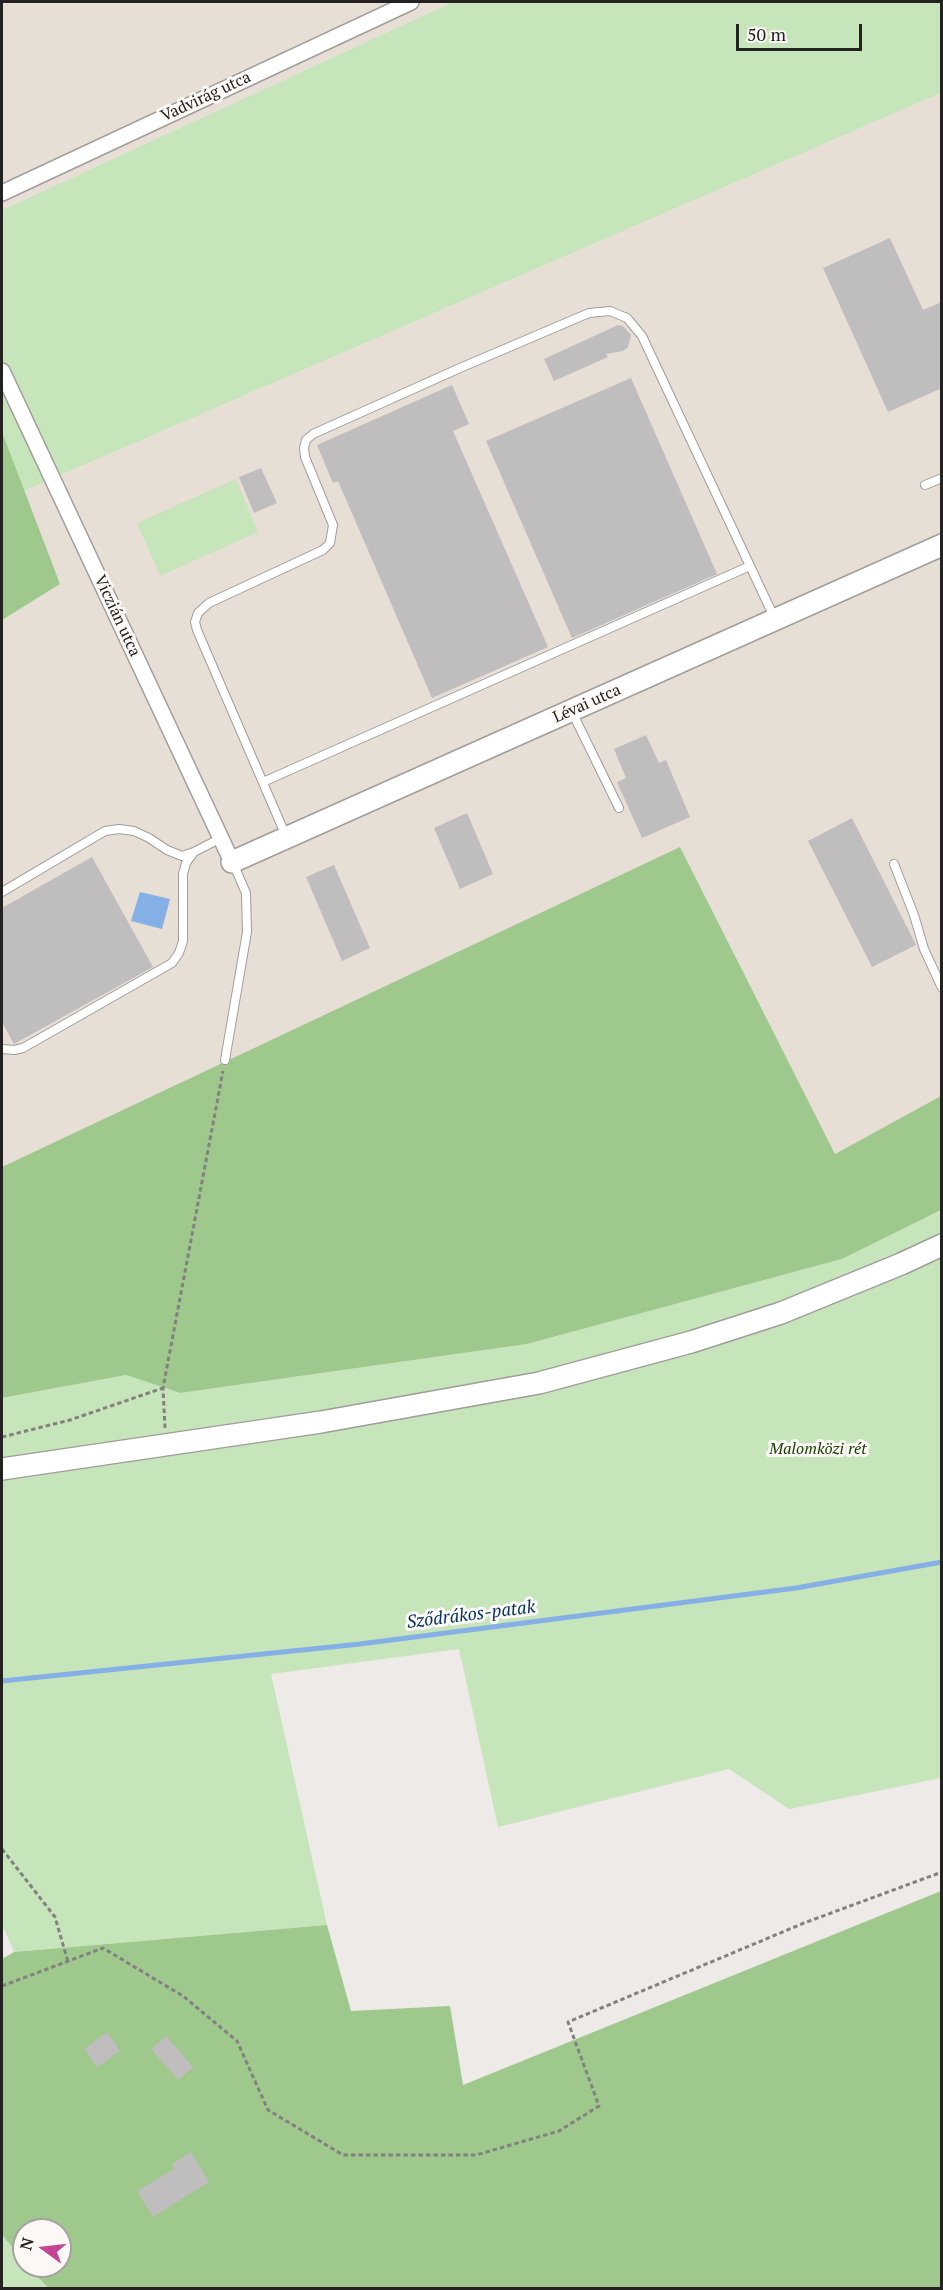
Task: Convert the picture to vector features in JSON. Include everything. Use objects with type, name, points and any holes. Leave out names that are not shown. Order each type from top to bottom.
[{"type":"main road","name":"Lévai utca","points":[[232,862],[942,545]]},
{"type":"main road","points":[[2,1469],[321,1422],[478,1395],[601,1368],[781,1313],[942,1245]]},
{"type":"street","name":"Vadvirág utca","points":[[2,193],[411,2]]},
{"type":"street","name":"Viczián utca","points":[[2,371],[232,862]]},
{"type":"lane","points":[[287,838],[197,630],[195,622],[198,613],[209,603],[323,550],[330,543],[333,525],[305,457],[306,440],[313,434],[460,368],[589,313],[610,311],[627,318],[642,336],[775,620]]},
{"type":"lane","points":[[925,485],[942,478]]},
{"type":"lane","points":[[263,782],[750,566]]},
{"type":"lane","points":[[572,711],[619,808]]},
{"type":"lane","points":[[2,891],[105,831],[119,829],[134,831],[174,854],[182,856],[221,838]]},
{"type":"lane","points":[[2,1049],[14,1050],[23,1047],[172,963],[183,941],[183,874],[186,863],[194,852]]},
{"type":"lane","points":[[225,1060],[247,932],[246,893],[232,862]]},
{"type":"lane","points":[[894,864],[914,915],[924,949],[942,988]]},
{"type":"path","points":[[167,1445],[163,1388],[225,1060]]},
{"type":"path","points":[[2,1437],[70,1420],[163,1388]]},
{"type":"path","points":[[2,1849],[55,1917],[68,1962]]},
{"type":"path","points":[[2,1986],[103,1948],[183,1996],[237,2041],[268,2110],[343,2155],[476,2155],[559,2131],[599,2106],[568,2022],[804,1923],[942,1872]]},
{"type":"shaded area","points":[[2,2],[453,2],[2,210]]},
{"type":"shaded area","points":[[941,93],[941,1096],[835,1154],[680,847],[2,1167],[2,620],[60,584],[24,491]]},
{"type":"green space","points":[[453,2],[941,2],[941,93],[24,491],[2,432],[2,210]]},
{"type":"green space","points":[[2,432],[60,584],[2,620]]},
{"type":"green space","points":[[236,479],[258,532],[160,576],[137,523]]},
{"type":"green space","points":[[680,847],[835,1154],[941,1096],[941,1210],[842,1259],[527,1344],[180,1393],[126,1375],[2,1398],[2,1167]]},
{"type":"green space","name":"Malomközi rét","points":[[941,1210],[941,1778],[789,1809],[729,1769],[498,1827],[459,1649],[271,1674],[327,1925],[14,1952],[2,1924],[2,1398],[126,1375],[180,1393],[527,1344],[842,1259]]},
{"type":"green space","points":[[941,1891],[941,2288],[48,2288],[39,2278],[72,2278],[72,2218],[12,2218],[12,2247],[2,2235],[2,1959],[14,1952],[327,1925],[351,2011],[450,2006],[463,2085]]},
{"type":"green space","points":[[2,2235],[12,2247],[12,2278],[39,2278],[48,2288],[2,2288]]},
{"type":"water","points":[[140,892],[170,899],[162,929],[131,921]]},
{"type":"building","points":[[890,238],[923,310],[942,302],[942,388],[888,412],[823,268]]},
{"type":"building","points":[[618,325],[623,326],[631,335],[628,347],[623,351],[606,354],[608,357],[554,381],[544,359]]},
{"type":"building","points":[[631,378],[717,574],[572,638],[486,441]]},
{"type":"building","points":[[452,385],[469,424],[453,431],[548,647],[432,698],[338,481],[333,483],[317,445]]},
{"type":"building","points":[[261,468],[277,503],[254,513],[239,477]]},
{"type":"building","points":[[646,735],[659,763],[666,760],[690,817],[642,838],[617,782],[626,778],[614,749]]},
{"type":"building","points":[[467,813],[493,874],[460,889],[434,828]]},
{"type":"building","points":[[852,818],[916,945],[872,967],[808,841]]},
{"type":"building","points":[[92,857],[153,967],[14,1044],[2,1022],[2,908]]},
{"type":"building","points":[[334,865],[370,948],[342,961],[306,877]]},
{"type":"building","points":[[107,2032],[120,2051],[97,2067],[84,2049]]},
{"type":"building","points":[[166,2036],[193,2067],[178,2080],[151,2049]]},
{"type":"building","points":[[191,2152],[209,2182],[153,2217],[137,2191],[174,2169],[172,2164]]},
{"type":"waterway","name":"Sződrákos-patak","points":[[2,1681],[360,1644],[796,1588],[942,1562]]}]
